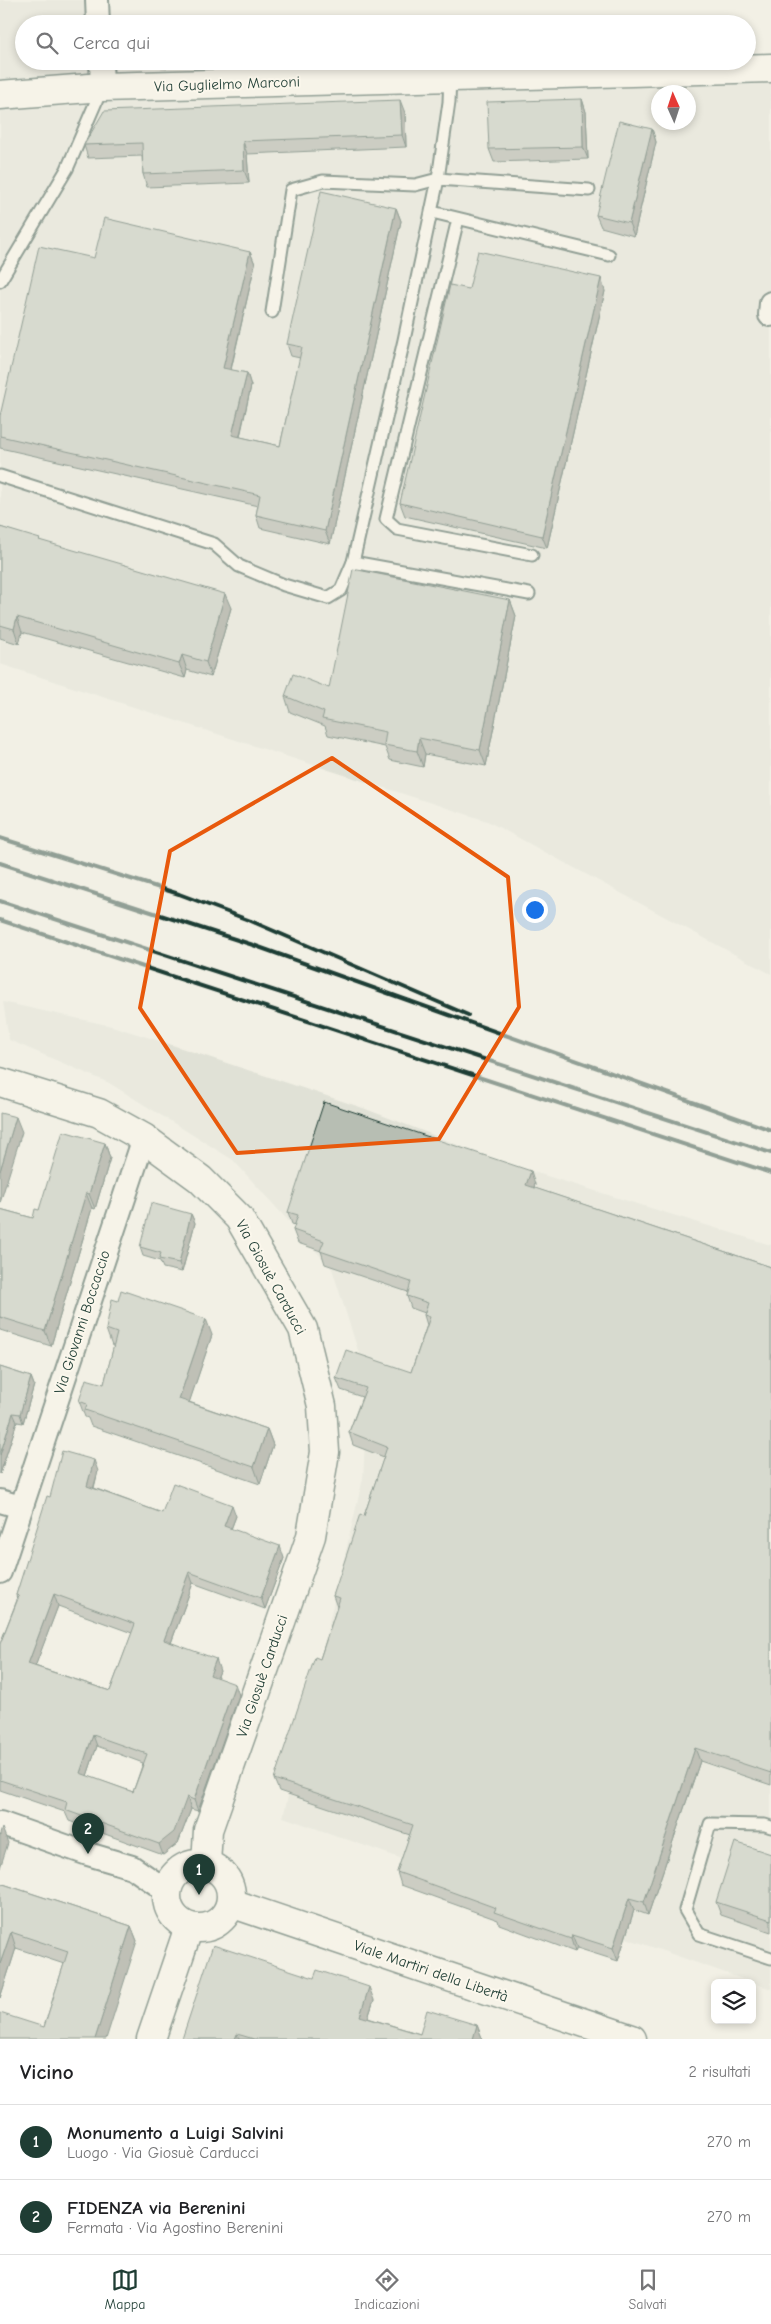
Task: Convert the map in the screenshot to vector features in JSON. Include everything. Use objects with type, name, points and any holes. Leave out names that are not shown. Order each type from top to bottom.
[{"type":"street","points":[[97,0],[98,15]]},
{"type":"street","name":"Via Guglielmo Marconi","points":[[756,68],[771,68]]},
{"type":"street","name":"Via Guglielmo Marconi","points":[[0,95],[101,74],[450,76],[691,70]]},
{"type":"street","points":[[770,315],[771,303]]},
{"type":"street","name":"Via Giosuè Carducci","points":[[0,1082],[99,1113],[144,1138],[200,1179],[239,1218],[303,1329],[322,1406],[325,1452],[311,1536],[208,1830],[206,1864]]},
{"type":"street","name":"Via Giovanni Boccaccio","points":[[0,1572],[144,1138]]},
{"type":"street","points":[[0,1501],[21,1507]]},
{"type":"street","points":[[0,1823],[88,1854],[132,1866],[167,1891]]},
{"type":"street","points":[[206,1864],[216,1868],[229,1883],[231,1904],[222,1919],[215,1924],[197,1928],[189,1927],[174,1917],[166,1900],[169,1880],[184,1867],[206,1864]]},
{"type":"street","name":"Viale Martiri della Libertà","points":[[231,1904],[632,2039]]},
{"type":"street","points":[[151,2039],[189,1927]]},
{"type":"lane","points":[[0,282],[67,169],[101,74]]},
{"type":"lane","points":[[0,476],[214,544],[239,566],[284,585],[328,598],[341,590],[353,562],[432,212],[449,102],[450,76]]},
{"type":"lane","points":[[272,312],[290,190],[323,181],[415,185],[438,179],[589,190]]},
{"type":"lane","points":[[432,212],[609,255]]},
{"type":"lane","points":[[458,219],[386,519],[397,529],[532,555]]},
{"type":"lane","points":[[353,562],[529,594]]},
{"type":"lane","points":[[771,1827],[764,1825],[710,1824],[685,1910],[699,1934],[771,1958]]},
{"type":"highlighted area","points":[[332,758],[508,877],[519,1007],[439,1139],[237,1153],[140,1008],[170,851]]},
{"type":"shaded area","points":[[0,0],[102,0],[104,15],[15,15],[15,70],[115,70],[116,78],[771,80],[771,974],[487,821],[0,664]]},
{"type":"shaded area","points":[[3,1002],[112,1026],[363,1108],[508,1164],[771,1245],[771,1989],[756,1984],[756,1979],[743,1979],[283,1817],[363,1478],[368,1382],[332,1269],[233,1160],[109,1083],[9,1040]]},
{"type":"building","points":[[582,99],[583,147],[489,149],[487,102]]},
{"type":"building","points":[[400,100],[402,135],[243,141],[244,170],[143,174],[142,143],[84,145],[104,111]]},
{"type":"building","points":[[619,121],[651,129],[629,223],[596,215]]},
{"type":"building","points":[[321,191],[396,208],[325,531],[256,515],[260,495],[0,436],[0,416],[39,246],[94,258],[104,218],[250,252],[223,368],[247,373],[232,435],[280,446],[302,347],[287,344]]},
{"type":"building","points":[[478,251],[601,278],[542,536],[400,503],[450,285],[469,289]]},
{"type":"building","points":[[0,527],[225,594],[206,662],[182,655],[179,664],[17,617],[14,629],[0,625]]},
{"type":"building","points":[[353,569],[510,600],[480,750],[419,738],[417,751],[384,745],[386,732],[322,719],[324,712],[285,696],[293,674],[329,688]]},
{"type":"building","points":[[324,1102],[531,1171],[526,1185],[771,1267],[771,1773],[695,1748],[644,1902],[629,1898],[613,1948],[572,1935],[571,1939],[494,1912],[496,1908],[397,1872],[413,1825],[274,1779],[315,1657],[320,1659],[340,1598],[333,1596],[360,1514],[364,1516],[387,1447],[349,1432],[366,1388],[336,1378],[346,1350],[411,1372],[430,1317],[424,1315],[428,1303],[407,1296],[411,1282],[320,1251],[324,1241],[293,1230],[298,1215],[288,1212]]},
{"type":"building","points":[[0,1113],[16,1117],[0,1171]]},
{"type":"building","points":[[63,1131],[105,1143],[89,1194],[86,1193],[45,1331],[0,1317],[0,1209],[33,1218],[35,1209],[39,1210]]},
{"type":"building","points":[[151,1203],[191,1214],[179,1263],[159,1259],[161,1253],[140,1247]]},
{"type":"building","points":[[121,1290],[206,1319],[179,1399],[267,1429],[254,1467],[85,1410],[87,1404],[79,1401],[86,1379],[104,1384],[117,1333],[106,1329],[112,1299],[118,1301]]},
{"type":"building","points":[[0,1367],[31,1377],[20,1414],[13,1413],[0,1455]]},
{"type":"building","points":[[62,1451],[94,1460],[87,1486],[162,1513],[173,1483],[232,1505],[224,1526],[280,1546],[261,1598],[189,1572],[164,1640],[216,1659],[210,1675],[235,1684],[194,1800],[187,1797],[174,1832],[159,1844],[65,1810],[67,1802],[0,1780],[0,1644],[19,1596],[16,1595],[47,1496],[50,1497]],"holes":[[[54,1594],[135,1624],[110,1691],[28,1664]],[[93,1735],[147,1754],[133,1792],[80,1773]]]},
{"type":"building","points":[[735,1842],[771,1854],[771,1920],[716,1902]]},
{"type":"building","points":[[0,1883],[131,1926],[95,2039],[0,2039],[0,2013],[44,2027],[68,1951],[11,1932],[0,1964]]},
{"type":"building","points":[[213,1945],[314,1978],[317,1970],[369,1987],[360,2016],[420,2034],[427,2010],[477,2025],[473,2039],[254,2039],[237,2034],[235,2039],[182,2039]]},
{"type":"railway","points":[[0,838],[179,894],[251,921],[468,1015]]},
{"type":"railway","points":[[0,863],[253,945],[771,1130]]},
{"type":"railway","points":[[0,901],[771,1153]]},
{"type":"railway","points":[[0,920],[771,1173]]},
{"type":"place","name":"FIDENZA via Berenini","points":[[88,1854]]},
{"type":"place","name":"Monumento a Luigi Salvini","points":[[199,1895]]}]
